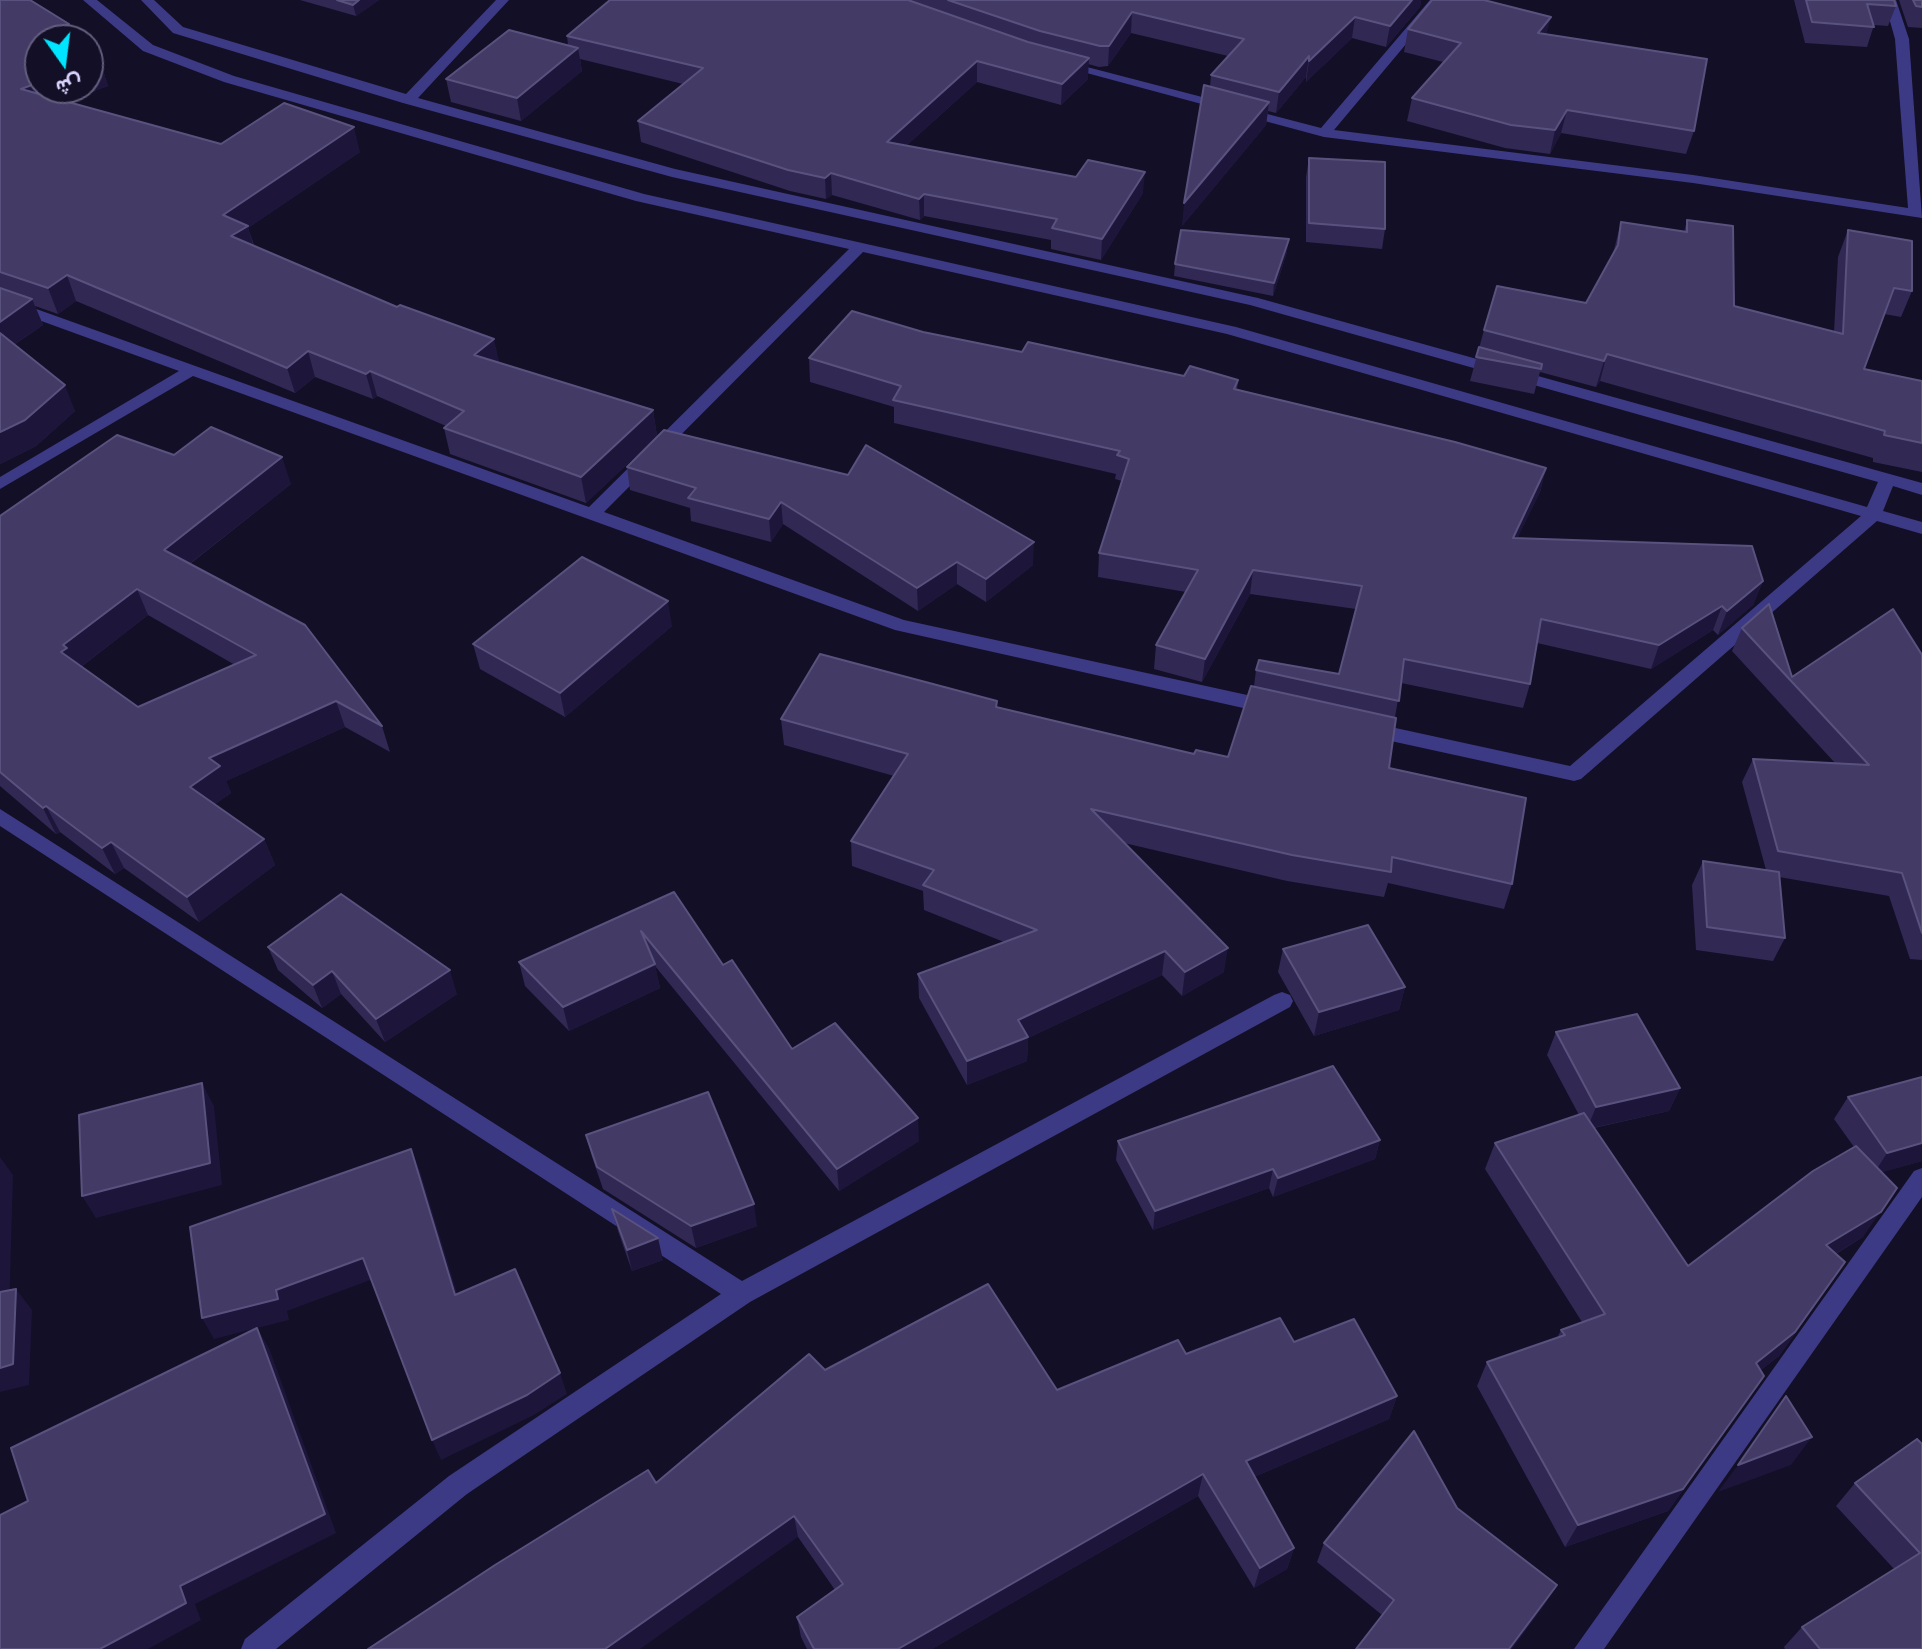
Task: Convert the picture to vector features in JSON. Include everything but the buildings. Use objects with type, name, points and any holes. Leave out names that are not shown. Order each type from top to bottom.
[{"type":"street","points":[[89,0],[148,48],[229,79],[641,198],[1230,330],[1922,528]]},
{"type":"street","points":[[147,0],[178,30],[408,100],[672,173],[1253,301],[1922,489]]},
{"type":"street","points":[[408,100],[503,0]]},
{"type":"street","points":[[1324,133],[1437,0]]},
{"type":"street","points":[[1048,61],[1324,133],[1693,179],[1919,214],[1902,39],[1890,0]]},
{"type":"street","points":[[1902,39],[1922,40]]},
{"type":"street","points":[[590,516],[860,247]]},
{"type":"street","points":[[0,301],[901,626],[1283,710]]},
{"type":"street","points":[[0,484],[192,370]]},
{"type":"street","points":[[1345,724],[1574,774],[1872,516],[1887,481]]},
{"type":"street","points":[[0,816],[741,1294]]},
{"type":"street","points":[[255,1649],[458,1485],[741,1294],[1282,1001]]},
{"type":"street","points":[[1588,1649],[1922,1178]]}]
